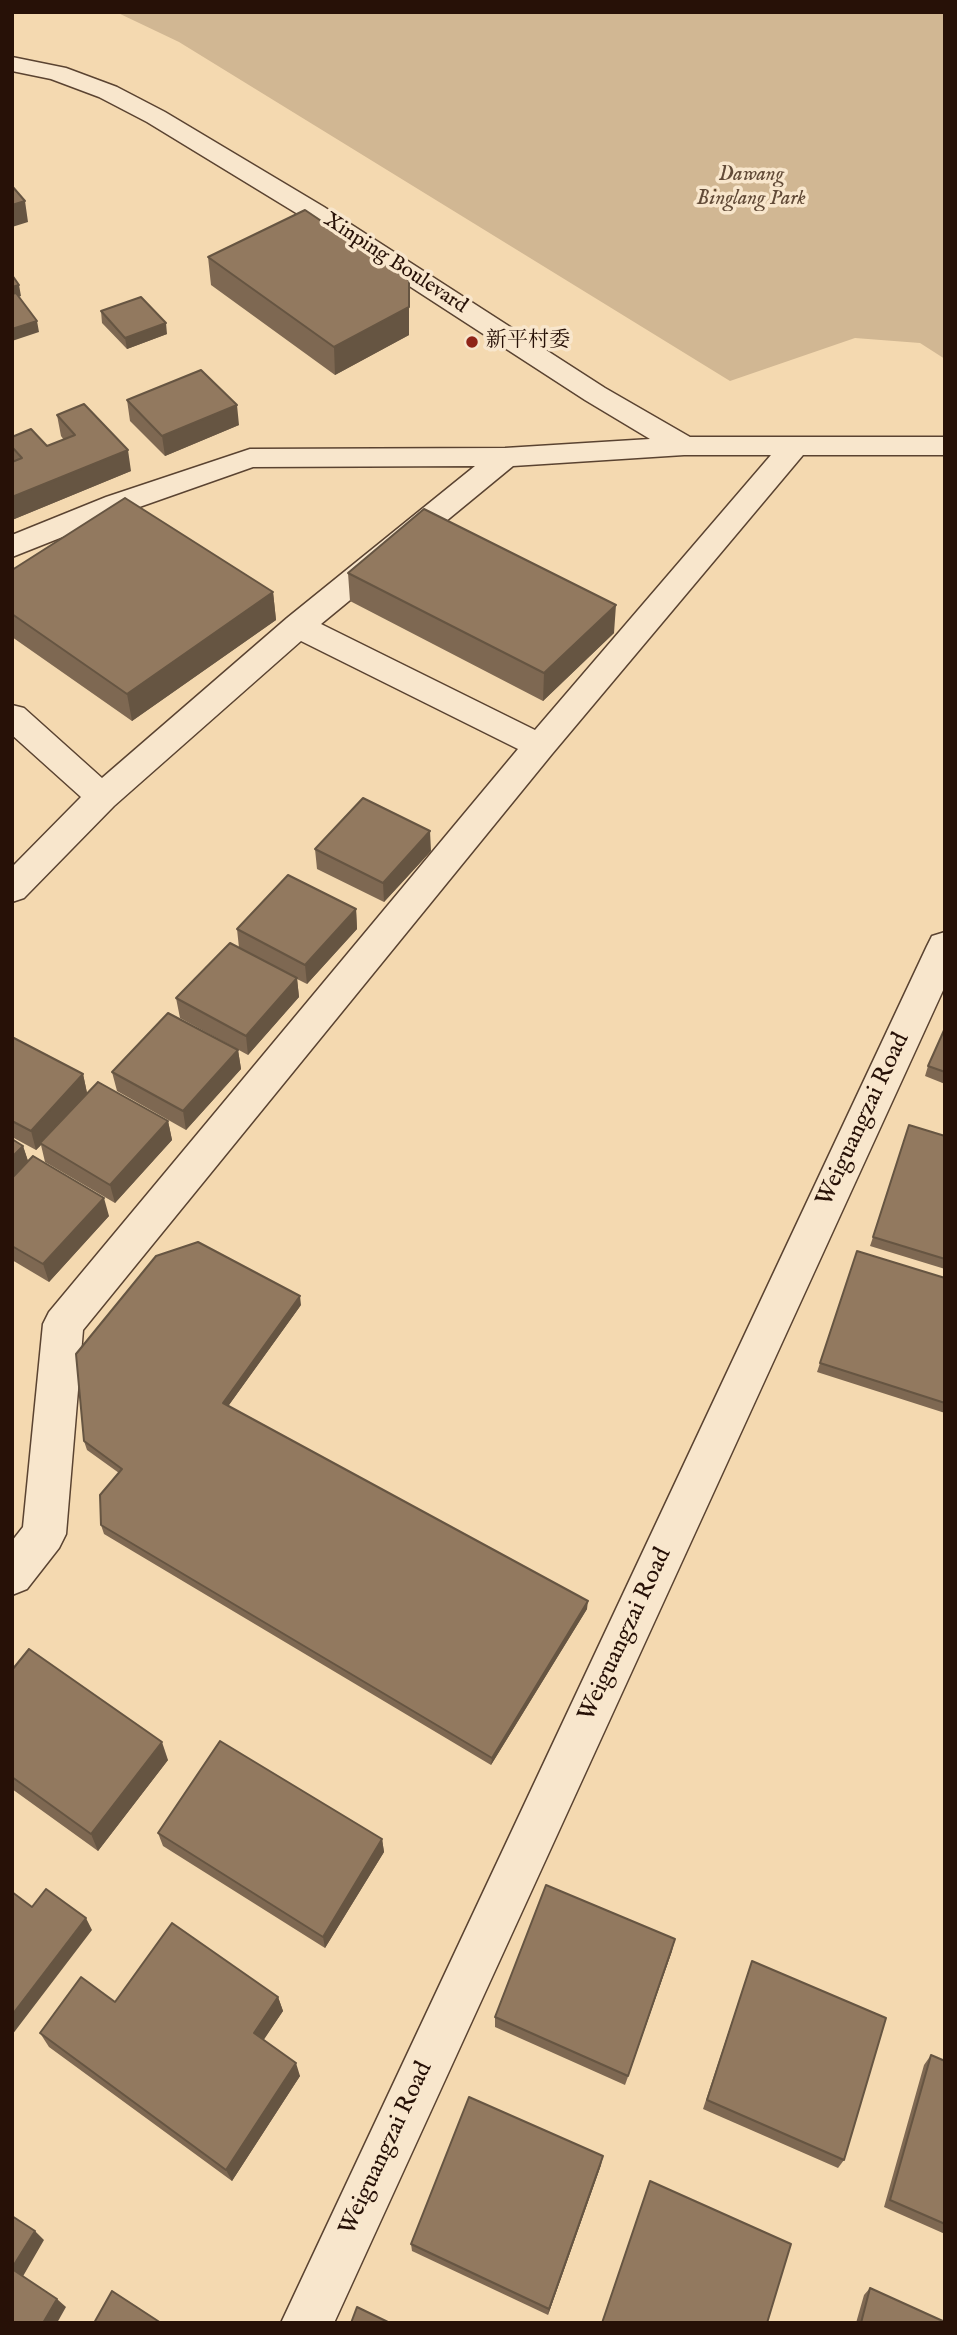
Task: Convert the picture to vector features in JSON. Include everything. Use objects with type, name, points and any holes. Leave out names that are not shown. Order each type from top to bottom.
[{"type":"street","name":"Xinping Boulevard","points":[[12,64],[57,73],[108,92],[156,117],[315,213],[595,394],[684,446]]},
{"type":"street","points":[[12,1575],[44,1534],[63,1324],[540,746],[796,445]]},
{"type":"street","points":[[12,547],[117,503],[250,458],[505,457],[684,446],[945,446]]},
{"type":"street","points":[[12,889],[102,797],[298,626],[505,457]]},
{"type":"street","points":[[298,626],[540,746]]},
{"type":"street","points":[[12,716],[102,797]]},
{"type":"street","name":"Weiguangzai Road","points":[[306,2323],[945,946]]},
{"type":"green space","name":"Dawang Binglang Park","points":[[116,12],[945,12],[945,359],[920,343],[855,338],[730,381],[179,42]]},
{"type":"building","points":[[12,186],[25,201],[12,205]]},
{"type":"building","points":[[305,210],[409,280],[409,307],[334,347],[208,257]]},
{"type":"building","points":[[12,275],[19,285],[12,287]]},
{"type":"building","points":[[16,293],[37,321],[12,329],[12,294]]},
{"type":"building","points":[[141,297],[166,323],[125,338],[101,311]]},
{"type":"building","points":[[201,370],[237,405],[162,436],[127,400]]},
{"type":"building","points":[[84,404],[128,450],[12,497],[12,462],[22,458],[12,447],[12,437],[31,429],[47,446],[75,435],[57,415]]},
{"type":"building","points":[[125,498],[273,592],[127,694],[12,614],[12,570]]},
{"type":"building","points":[[424,509],[616,605],[544,673],[348,573]]},
{"type":"building","points":[[363,798],[430,831],[383,883],[315,849]]},
{"type":"building","points":[[288,875],[356,909],[305,965],[237,929]]},
{"type":"building","points":[[230,943],[297,978],[246,1036],[176,998]]},
{"type":"building","points":[[168,1013],[238,1050],[183,1111],[112,1072]]},
{"type":"building","points":[[945,1028],[945,1072],[928,1066]]},
{"type":"building","points":[[12,1037],[83,1074],[31,1131],[12,1121]]},
{"type":"building","points":[[98,1082],[168,1121],[110,1185],[40,1143]]},
{"type":"building","points":[[909,1125],[945,1136],[945,1259],[873,1237]]},
{"type":"building","points":[[12,1139],[23,1146],[12,1157]]},
{"type":"building","points":[[33,1156],[104,1198],[43,1264],[12,1246],[12,1178]]},
{"type":"building","points":[[198,1242],[300,1296],[223,1403],[588,1601],[492,1758],[101,1525],[100,1495],[122,1469],[84,1441],[76,1354],[156,1256]]},
{"type":"building","points":[[857,1251],[945,1278],[945,1403],[820,1363]]},
{"type":"building","points":[[29,1649],[162,1742],[91,1834],[12,1777],[12,1670]]},
{"type":"building","points":[[220,1741],[382,1839],[323,1937],[158,1833]]},
{"type":"building","points":[[546,1885],[675,1939],[628,2076],[495,2017]]},
{"type":"building","points":[[46,1889],[86,1918],[12,2015],[12,1892],[32,1907]]},
{"type":"building","points":[[172,1923],[278,1997],[254,2033],[296,2063],[226,2170],[40,2033],[81,1977],[115,2002]]},
{"type":"building","points":[[752,1961],[886,2018],[844,2160],[707,2100]]},
{"type":"building","points":[[931,2055],[945,2061],[945,2224],[890,2200]]},
{"type":"building","points":[[469,2097],[603,2156],[549,2309],[411,2244]]},
{"type":"building","points":[[650,2181],[791,2244],[767,2323],[602,2323]]},
{"type":"building","points":[[12,2216],[35,2231],[12,2268]]},
{"type":"building","points":[[12,2269],[57,2299],[43,2323],[12,2323]]},
{"type":"building","points":[[870,2288],[945,2322],[945,2323],[861,2323]]},
{"type":"building","points":[[112,2291],[161,2323],[94,2323]]},
{"type":"building","points":[[357,2307],[390,2323],[351,2323]]},
{"type":"place","name":"新平村委","points":[[472,342]]}]
